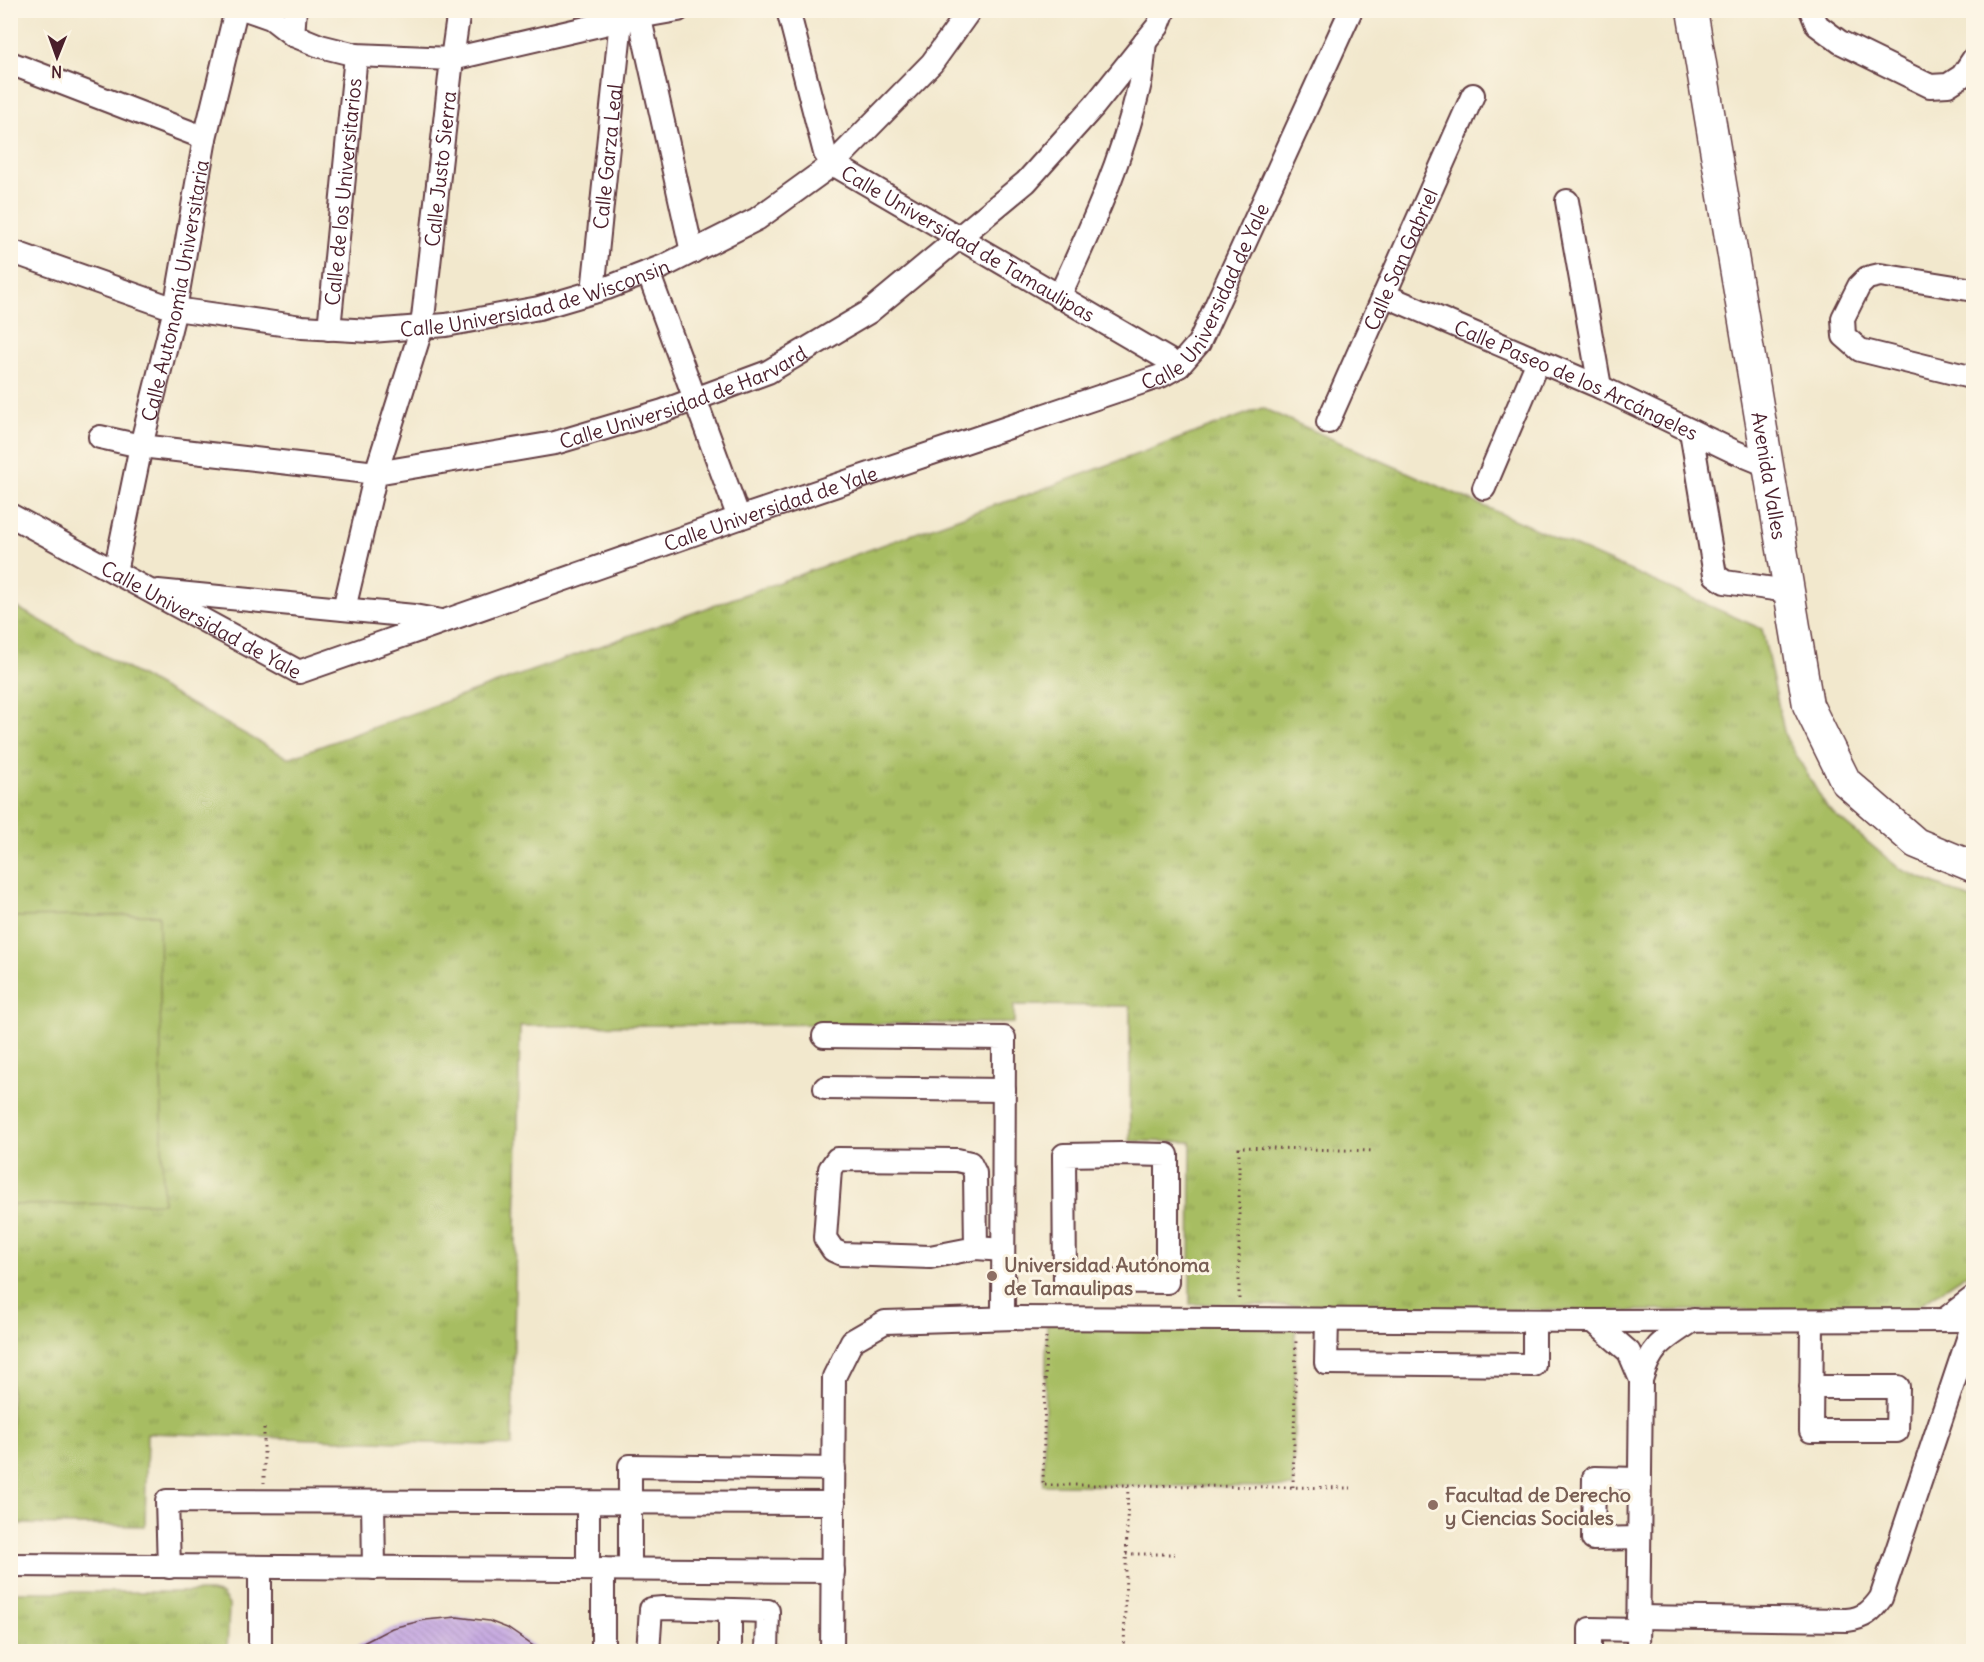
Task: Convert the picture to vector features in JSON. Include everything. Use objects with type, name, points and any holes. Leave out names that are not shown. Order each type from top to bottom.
[{"type":"main road","name":"Avenida Valles","points":[[1692,10],[1808,705],[1846,782],[1916,843],[1974,867]]},
{"type":"street","name":"Calle Autonomía Universitaria","points":[[115,572],[141,446],[175,309],[205,138],[236,10]]},
{"type":"street","points":[[248,10],[271,18],[293,35],[320,46],[356,55],[452,59],[633,16],[678,10]]},
{"type":"street","points":[[293,35],[296,10]]},
{"type":"street","name":"Calle Justo Sierra","points":[[345,609],[376,473],[422,327],[459,10]]},
{"type":"street","name":"Calle Universidad de Tamaulipas","points":[[788,10],[825,153],[833,164],[1179,366]]},
{"type":"street","name":"Calle Universidad de Wisconsin","points":[[10,251],[175,309],[302,327],[371,331],[422,327],[446,325],[539,308],[648,272],[757,219],[833,164],[932,63],[970,10]]},
{"type":"street","name":"Calle Universidad de Harvard","points":[[100,437],[141,446],[376,473],[555,443],[663,411],[768,372],[869,312],[1026,182],[1094,106],[1158,26],[1164,10]]},
{"type":"street","name":"Calle Universidad de Yale","points":[[10,515],[299,672],[739,518],[1161,376],[1179,366],[1199,343],[1350,10]]},
{"type":"street","points":[[1811,10],[1817,25],[1840,42],[1930,86],[1948,85],[1962,76],[1974,58]]},
{"type":"street","points":[[633,16],[692,252]]},
{"type":"street","name":"Calle Garza Leal","points":[[592,292],[633,16]]},
{"type":"street","name":"Calle Universidad de Harvard","points":[[1059,297],[1099,210],[1122,152],[1140,85],[1145,42]]},
{"type":"street","name":"Calle de los Universitarios","points":[[329,329],[356,55]]},
{"type":"street","points":[[10,63],[205,138]]},
{"type":"street","name":"Calle San Gabriel","points":[[1328,422],[1473,95]]},
{"type":"street","points":[[1567,201],[1600,387]]},
{"type":"street","points":[[648,272],[739,518]]},
{"type":"street","points":[[1974,290],[1880,274],[1867,278],[1859,286],[1843,318],[1845,336],[1860,351],[1974,378]]},
{"type":"street","name":"Calle Paseo de los Arcángeles","points":[[1384,295],[1600,387],[1767,465]]},
{"type":"street","points":[[1485,488],[1538,361]]},
{"type":"street","points":[[1690,431],[1715,575],[1725,582],[1788,591]]},
{"type":"street","points":[[148,590],[414,616],[443,622]]},
{"type":"street","points":[[824,1036],[1004,1038],[1003,1318]]},
{"type":"street","points":[[825,1088],[1004,1090]]},
{"type":"street","points":[[1064,1155],[1167,1155],[1167,1282],[1122,1281],[1065,1281],[1064,1155]]},
{"type":"street","points":[[976,1248],[975,1173],[970,1163],[957,1160],[837,1159],[830,1169],[825,1238],[833,1250],[842,1254],[930,1257],[976,1248],[1003,1250]]},
{"type":"street","points":[[1122,1281],[1123,1318]]},
{"type":"street","points":[[1944,1320],[1974,1297]]},
{"type":"street","points":[[832,1652],[834,1377],[852,1341],[885,1322],[1003,1318],[1534,1321],[1974,1320],[1881,1598],[1873,1609],[1861,1618],[1847,1620],[1638,1633],[1590,1629],[1590,1652]]},
{"type":"street","points":[[1327,1320],[1326,1363],[1534,1365],[1534,1321]]},
{"type":"street","points":[[1638,1633],[1641,1380],[1647,1359],[1666,1338],[1694,1320]]},
{"type":"street","points":[[1593,1321],[1629,1352],[1641,1380]]},
{"type":"street","points":[[1811,1387],[1812,1321]]},
{"type":"street","points":[[630,1569],[630,1466],[834,1469]]},
{"type":"street","points":[[1639,1538],[1593,1539],[1594,1478],[1640,1479]]},
{"type":"street","points":[[169,1567],[166,1501],[834,1503]]},
{"type":"street","points":[[373,1502],[374,1568]]},
{"type":"street","points":[[588,1503],[603,1652]]},
{"type":"street","points":[[10,1565],[833,1570]]},
{"type":"street","points":[[260,1568],[260,1652]]},
{"type":"street","points":[[648,1652],[651,1609],[662,1570]]},
{"type":"street","points":[[651,1609],[768,1611],[767,1652]]},
{"type":"street","points":[[730,1610],[730,1652]]},
{"type":"path","points":[[1239,1319],[1239,1147],[1375,1151]]},
{"type":"path","points":[[1047,1318],[1043,1485],[1351,1488]]},
{"type":"path","points":[[1293,1487],[1296,1319]]},
{"type":"path","points":[[264,1428],[264,1501]]},
{"type":"path","points":[[1124,1652],[1128,1485]]},
{"type":"path","points":[[1126,1554],[1175,1554]]},
{"type":"green space","name":"Universidad Autónoma de Tamaulipas","points":[[1262,408],[1762,629],[1785,736],[1827,808],[1900,869],[1973,900],[1973,1270],[1913,1309],[1576,1311],[1190,1304],[1191,1142],[1130,1141],[1130,1006],[1014,1005],[1014,1023],[520,1026],[512,1446],[147,1433],[145,1526],[11,1524],[11,604],[288,758],[1016,499]]},
{"type":"green space","points":[[159,915],[163,1203],[11,1205],[11,917]]},
{"type":"green space","points":[[1047,1318],[1296,1319],[1293,1487],[1043,1485]]},
{"type":"green space","points":[[11,1592],[211,1592],[222,1595],[229,1605],[227,1651],[11,1651]]},
{"type":"building","points":[[457,1617],[489,1621],[507,1628],[542,1652],[346,1652],[392,1628],[425,1620]]},
{"type":"place","name":"Universidad Autónoma de Tamaulipas","points":[[992,1276]]},
{"type":"place","name":"Facultad de Derecho y Ciencias Sociales","points":[[1433,1505]]}]
